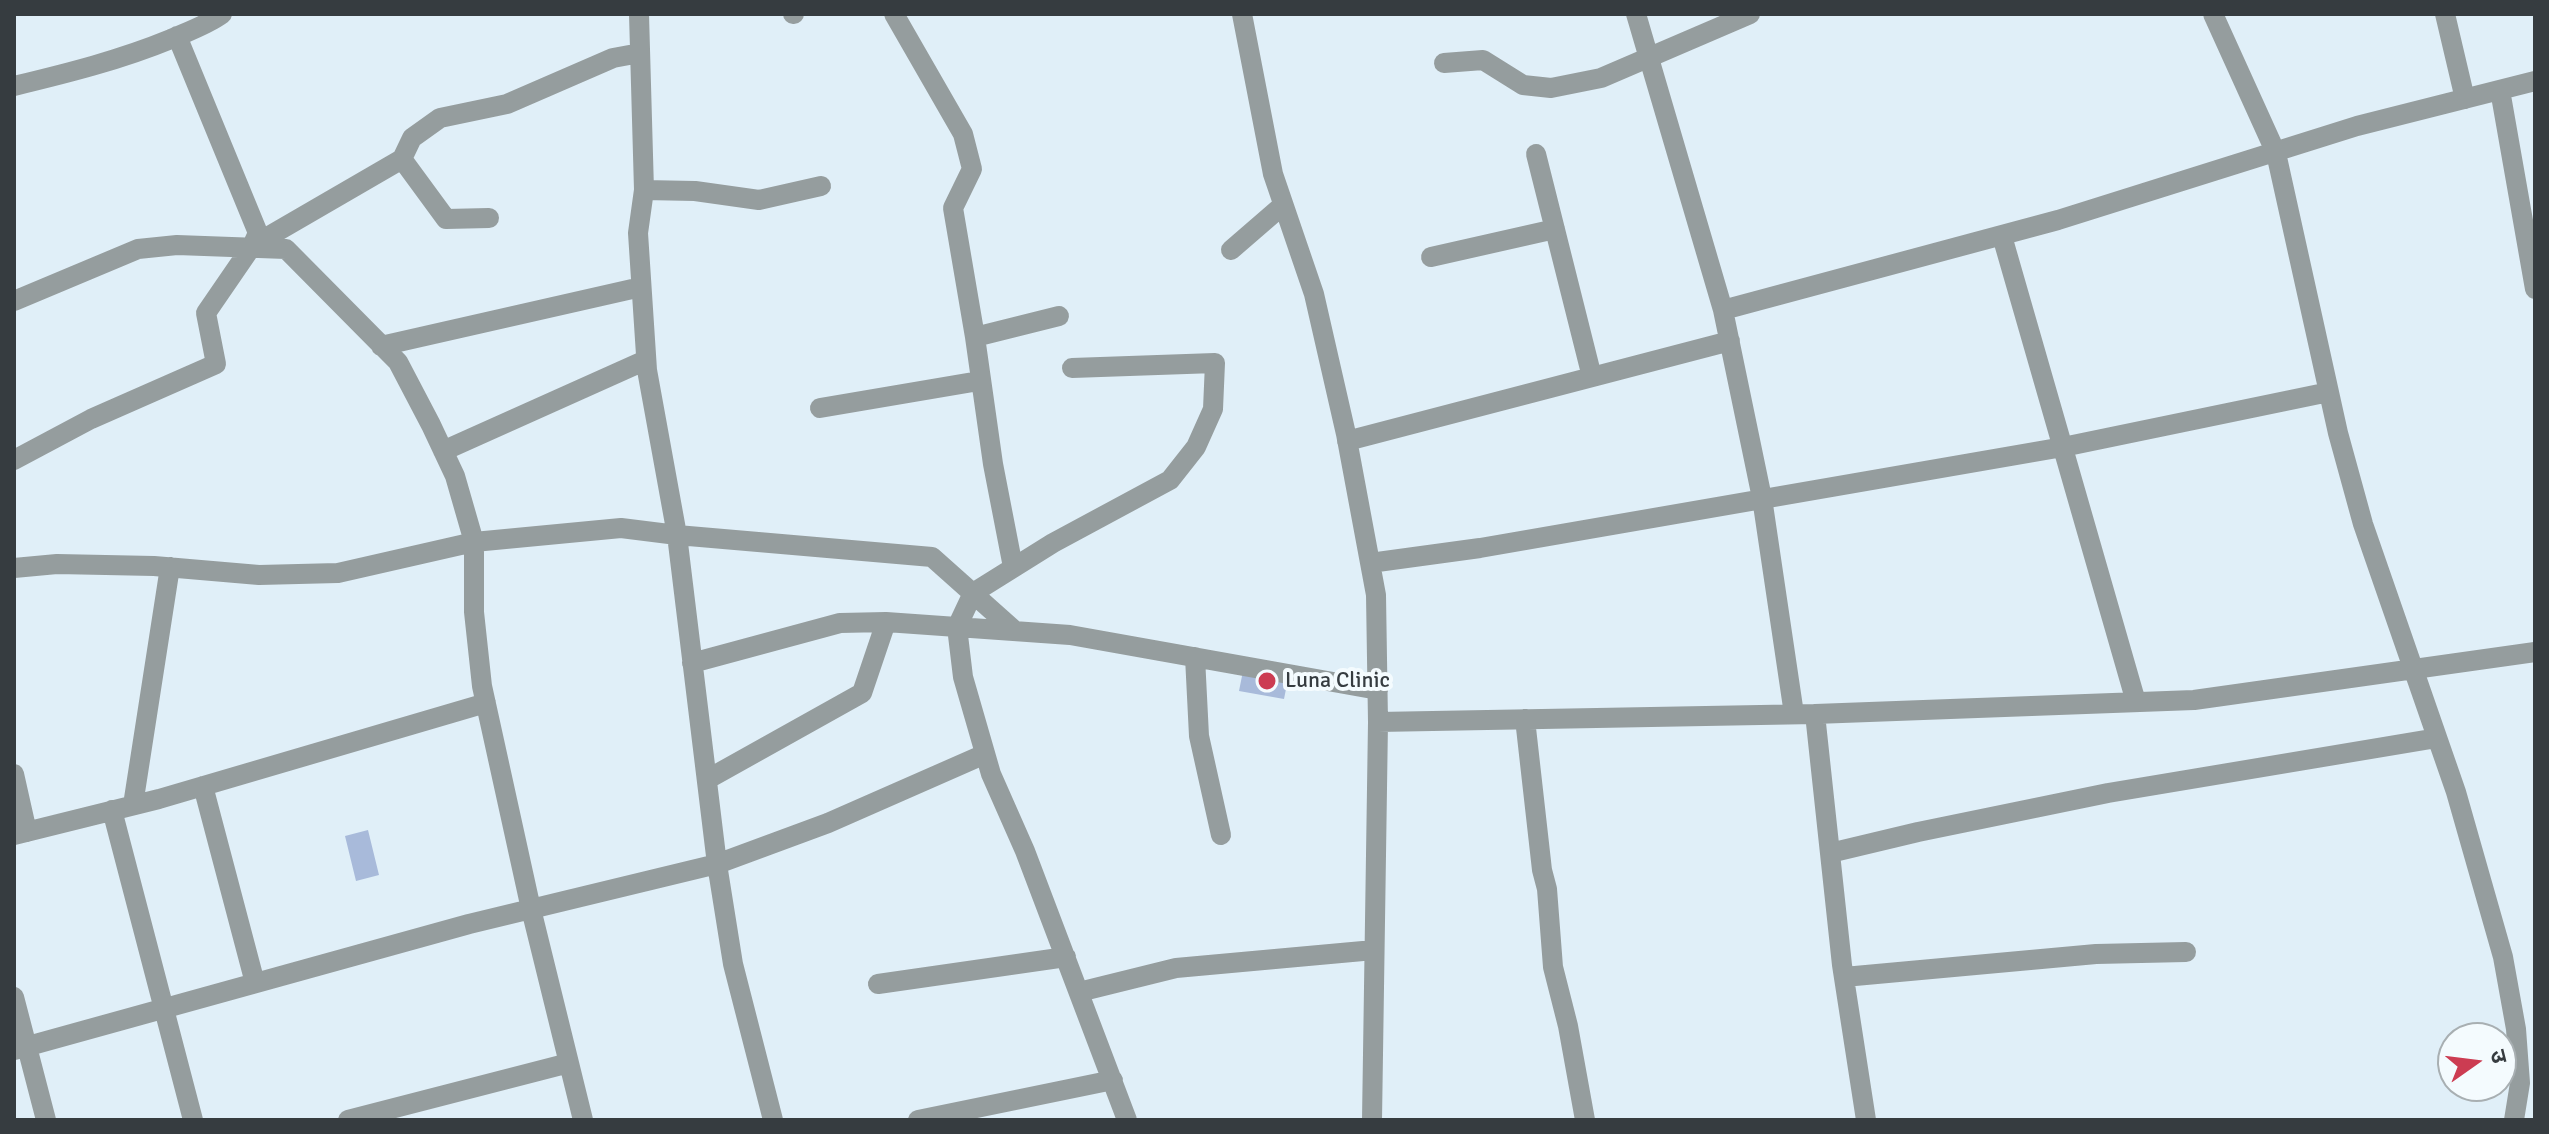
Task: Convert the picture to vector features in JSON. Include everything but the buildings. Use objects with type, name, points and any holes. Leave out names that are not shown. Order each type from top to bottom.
[{"type":"street","points":[[14,86],[95,67],[177,36],[222,14]]},
{"type":"street","points":[[639,14],[644,190],[638,233],[646,360],[677,535],[717,864],[733,964],[773,1120]]},
{"type":"street","points":[[894,14],[963,134],[972,169],[953,208],[975,337],[979,381],[1013,567]]},
{"type":"street","points":[[1242,14],[1273,174],[1314,294],[1347,441],[1376,595],[1378,722],[1372,1120]]},
{"type":"street","points":[[1636,14],[1730,341],[1762,498],[1794,714]]},
{"type":"street","points":[[1444,63],[1483,60],[1523,85],[1551,88],[1601,78],[1728,18],[1750,14]]},
{"type":"street","points":[[2213,14],[2276,153],[2329,392],[2363,524],[2456,792],[2503,957],[2516,1029],[2520,1083],[2514,1120]]},
{"type":"street","points":[[2445,14],[2465,99]]},
{"type":"street","points":[[14,460],[91,419],[216,364],[206,313],[258,233],[177,36]]},
{"type":"street","points":[[252,246],[402,159],[412,138],[440,118],[507,104],[613,58],[640,53]]},
{"type":"street","points":[[1723,310],[2002,236],[2357,126],[2535,81]]},
{"type":"street","points":[[2500,90],[2535,289]]},
{"type":"street","points":[[1536,154],[1592,377]]},
{"type":"street","points":[[402,159],[446,219],[489,218]]},
{"type":"street","points":[[644,190],[695,191],[759,200],[821,186]]},
{"type":"street","points":[[1231,250],[1283,205]]},
{"type":"street","points":[[1431,257],[1555,229]]},
{"type":"street","points":[[2002,236],[2136,702]]},
{"type":"street","points":[[14,301],[138,249],[177,245],[286,249],[398,362],[455,476],[474,542],[474,612],[486,703],[531,909],[583,1120]]},
{"type":"street","points":[[381,346],[641,287]]},
{"type":"street","points":[[975,337],[1059,316]]},
{"type":"street","points":[[1347,441],[1730,341]]},
{"type":"street","points":[[443,451],[646,360]]},
{"type":"street","points":[[1072,368],[1215,363],[1213,409],[1196,447],[1170,480],[1053,543],[973,593],[957,627],[963,677],[985,754],[1127,1120]]},
{"type":"street","points":[[820,408],[979,381]]},
{"type":"street","points":[[1370,563],[1480,548],[2063,447],[2329,392]]},
{"type":"street","points":[[14,568],[57,564],[170,567],[259,575],[338,573],[474,542],[621,528],[932,557],[1015,631]]},
{"type":"street","points":[[133,805],[170,567]]},
{"type":"street","points":[[692,663],[840,623],[886,622],[1070,635],[1378,690]]},
{"type":"street","points":[[708,779],[862,693],[886,622]]},
{"type":"street","points":[[1378,722],[1815,714],[2194,700],[2535,652]]},
{"type":"street","points":[[1195,657],[1199,736],[1221,835]]},
{"type":"street","points":[[14,774],[20,833],[203,786],[486,703]]},
{"type":"street","points":[[1815,714],[1844,977],[1866,1120]]},
{"type":"street","points":[[1525,719],[1547,889],[1553,967],[1568,1026],[1585,1120]]},
{"type":"street","points":[[1830,853],[2108,793],[2437,738]]},
{"type":"street","points":[[21,1048],[531,909],[717,864],[828,823],[985,754]]},
{"type":"street","points":[[203,786],[255,983]]},
{"type":"street","points":[[112,810],[193,1120]]},
{"type":"street","points":[[1079,992],[1176,968],[1374,950]]},
{"type":"street","points":[[1844,977],[2096,954],[2186,952]]},
{"type":"street","points":[[878,984],[1066,957]]},
{"type":"street","points":[[14,997],[21,1048],[46,1120]]},
{"type":"street","points":[[348,1120],[569,1063]]},
{"type":"street","points":[[918,1120],[1113,1080]]},
{"type":"place","name":"Luna Clinic","points":[[1267,681]]}]
